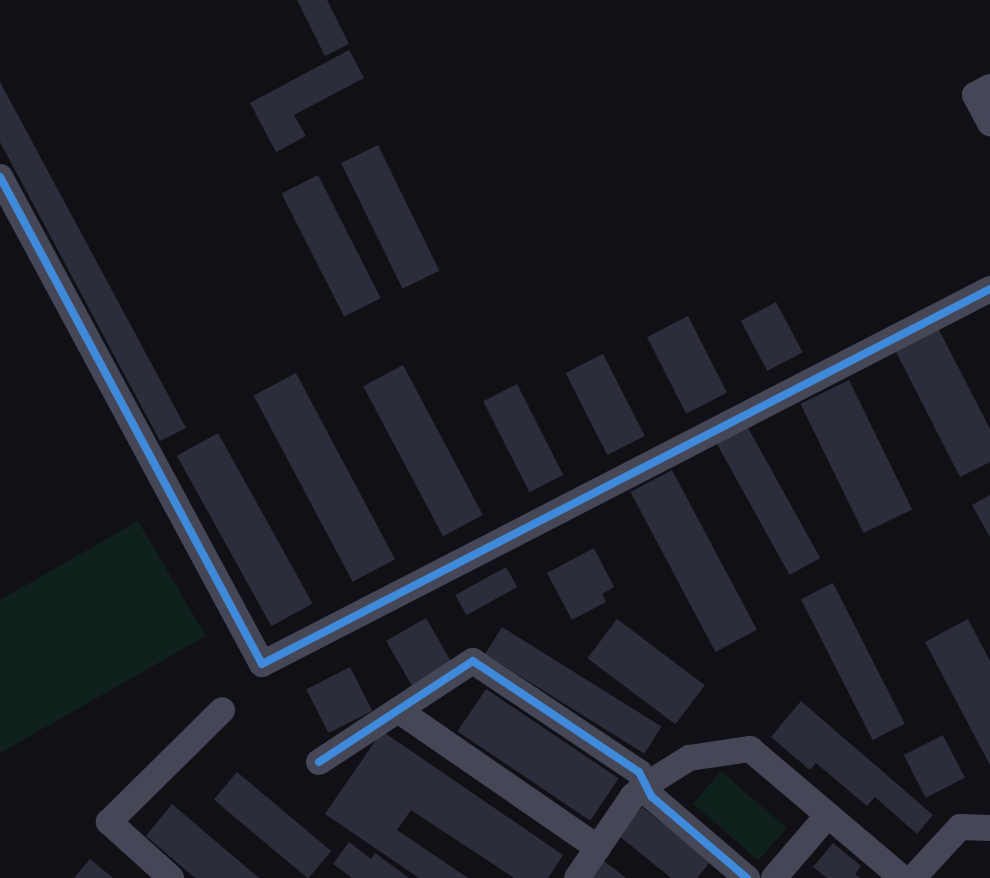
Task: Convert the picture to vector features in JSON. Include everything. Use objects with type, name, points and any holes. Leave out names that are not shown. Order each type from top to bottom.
[{"type":"street","points":[[990,87],[975,95],[990,123]]},
{"type":"street","points":[[0,177],[262,664],[990,289]]},
{"type":"street","points":[[319,762],[473,662],[639,772],[652,797],[747,878]]},
{"type":"street","points":[[171,878],[109,822],[222,710]]},
{"type":"street","points":[[398,710],[598,848]]},
{"type":"street","points":[[577,878],[633,796],[646,785],[689,758],[750,749],[902,878]]},
{"type":"street","points":[[774,878],[828,815]]},
{"type":"street","points":[[913,878],[960,827],[990,828]]},
{"type":"green space","points":[[138,521],[206,636],[0,753],[0,600]]},
{"type":"green space","points":[[721,771],[787,828],[758,861],[693,803]]},
{"type":"building","points":[[297,0],[327,0],[349,44],[325,56]]},
{"type":"building","points":[[349,50],[364,78],[294,115],[306,136],[276,152],[250,103]]},
{"type":"building","points":[[0,82],[186,428],[160,441],[0,142]]},
{"type":"building","points":[[378,145],[439,271],[403,289],[341,163]]},
{"type":"building","points":[[318,175],[381,298],[344,317],[281,194]]},
{"type":"building","points":[[776,302],[803,352],[767,371],[741,321]]},
{"type":"building","points":[[688,316],[727,393],[686,414],[647,337]]},
{"type":"building","points":[[938,328],[990,429],[990,462],[960,477],[895,350]]},
{"type":"building","points":[[603,354],[645,436],[607,455],[566,373]]},
{"type":"building","points":[[403,365],[483,515],[443,536],[363,386]]},
{"type":"building","points":[[296,373],[395,559],[353,582],[254,396]]},
{"type":"building","points":[[849,380],[912,509],[864,533],[800,404]]},
{"type":"building","points":[[517,384],[563,475],[529,492],[483,401]]},
{"type":"building","points":[[747,426],[820,558],[790,575],[716,443]]},
{"type":"building","points":[[218,433],[313,604],[271,626],[177,456]]},
{"type":"building","points":[[672,470],[757,630],[715,652],[631,492]]},
{"type":"building","points":[[990,495],[990,537],[972,505]]},
{"type":"building","points":[[594,548],[614,587],[602,594],[606,602],[572,620],[547,573]]},
{"type":"building","points":[[506,567],[517,587],[466,615],[455,595]]},
{"type":"building","points":[[833,583],[905,724],[873,740],[801,599]]},
{"type":"building","points":[[426,618],[451,662],[412,685],[386,641]]},
{"type":"building","points":[[617,619],[705,685],[675,724],[588,658]]},
{"type":"building","points":[[968,619],[990,661],[990,765],[925,642]]},
{"type":"building","points":[[502,627],[661,727],[644,754],[485,654]]},
{"type":"building","points":[[350,667],[372,711],[329,733],[306,689]]},
{"type":"building","points":[[486,689],[619,778],[590,821],[457,731]]},
{"type":"building","points":[[801,701],[933,815],[917,834],[875,797],[867,806],[816,763],[810,770],[771,737]]},
{"type":"building","points":[[382,731],[563,855],[548,878],[514,878],[411,810],[397,830],[468,878],[419,878],[325,814]]},
{"type":"building","points":[[943,735],[965,778],[926,798],[904,755]]},
{"type":"building","points":[[237,772],[331,851],[307,878],[214,800]]},
{"type":"building","points":[[172,804],[259,878],[195,878],[146,836]]},
{"type":"building","points":[[642,807],[710,862],[697,878],[671,878],[619,836]]},
{"type":"building","points":[[349,842],[371,859],[375,853],[409,878],[352,878],[333,864]]},
{"type":"building","points":[[833,843],[861,866],[855,874],[860,878],[827,878],[813,867]]},
{"type":"building","points":[[599,857],[626,878],[584,878]]},
{"type":"building","points":[[90,859],[113,878],[74,878]]},
{"type":"cycle path","points":[[0,177],[262,664],[990,289]]},
{"type":"cycle path","points":[[319,762],[473,661],[639,772],[652,797],[747,878]]}]
